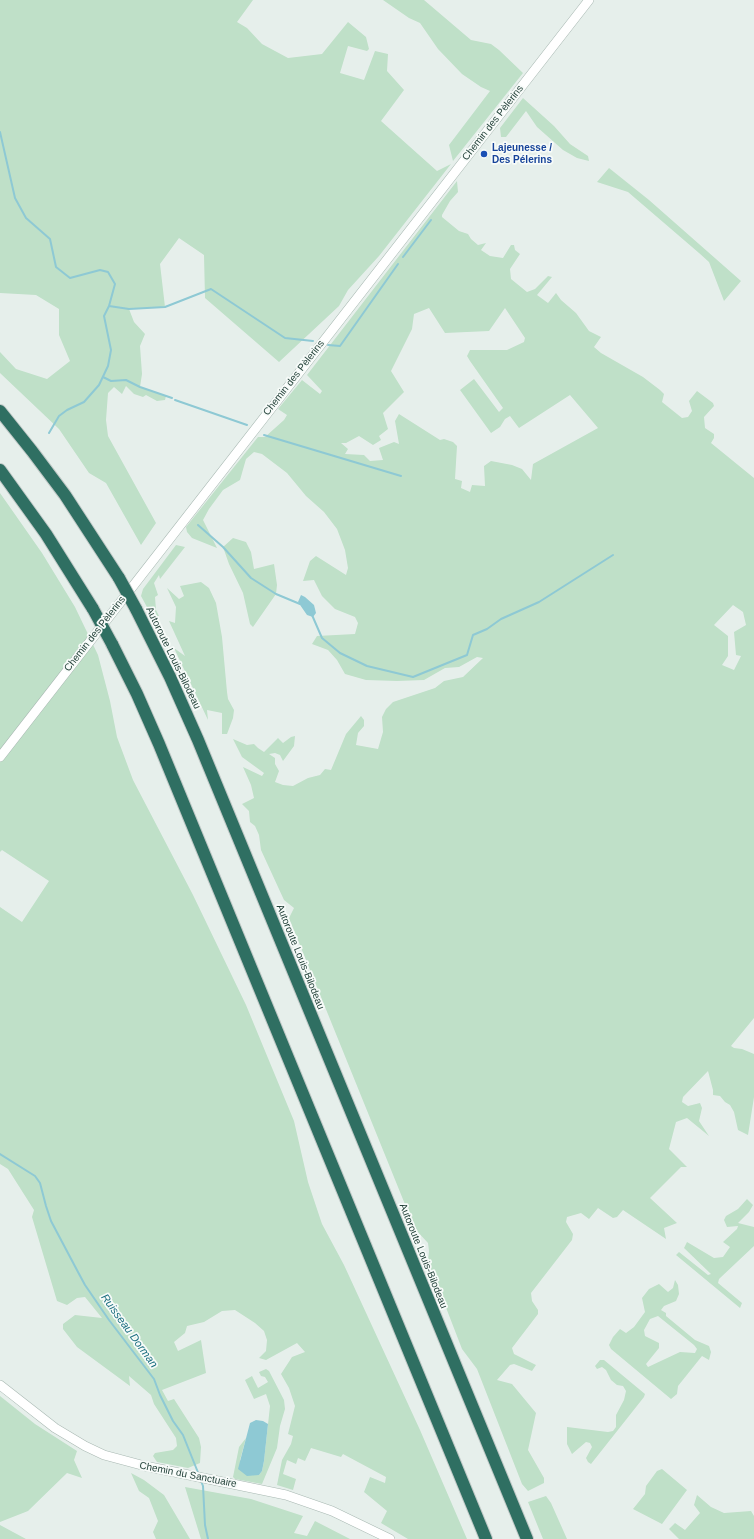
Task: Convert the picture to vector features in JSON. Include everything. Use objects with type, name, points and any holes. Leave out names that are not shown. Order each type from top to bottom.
[{"type":"highway","name":"Autoroute Louis-Bilodeau","points":[[0,411],[69,501],[119,578],[166,668],[198,740],[527,1539]]},
{"type":"highway","points":[[0,470],[46,534],[93,609],[112,644],[142,707],[164,756],[486,1539]]},
{"type":"street","name":"Chemin des Pèlerins","points":[[0,757],[589,0]]},
{"type":"street","name":"Chemin du Sanctuaire","points":[[0,1384],[50,1424],[85,1446],[104,1455],[186,1475],[265,1490],[302,1500],[346,1517],[390,1539]]},
{"type":"green space","points":[[0,0],[253,0],[237,22],[247,28],[262,44],[288,58],[322,54],[348,22],[366,37],[369,49],[367,51],[348,46],[340,73],[364,80],[375,51],[388,54],[387,71],[404,90],[381,121],[437,171],[451,164],[379,256],[348,290],[339,306],[279,362],[205,298],[204,255],[179,238],[160,264],[165,307],[129,309],[134,322],[145,334],[140,346],[142,374],[140,387],[166,396],[165,400],[157,401],[146,395],[143,397],[134,394],[126,386],[122,394],[114,387],[108,393],[106,420],[108,436],[156,523],[141,545],[106,483],[89,473],[59,429],[0,373],[0,352],[16,369],[47,379],[70,361],[59,335],[59,309],[36,295],[0,293]]},
{"type":"green space","points":[[383,0],[424,0],[471,40],[491,44],[523,73],[453,161],[449,145],[490,91],[481,87],[462,74],[438,49],[420,23],[409,18]]},
{"type":"green space","points":[[523,98],[554,126],[570,144],[588,156],[589,161],[577,158],[563,150],[537,127],[526,111],[506,137],[501,137],[500,128]]},
{"type":"green space","points":[[609,168],[649,200],[741,281],[724,301],[709,262],[628,192],[597,182]]},
{"type":"green space","points":[[457,181],[458,192],[450,201],[442,217],[459,231],[468,234],[478,245],[486,243],[481,250],[490,256],[503,258],[511,245],[514,245],[515,250],[520,254],[510,269],[511,279],[527,292],[535,289],[548,276],[552,277],[537,295],[548,303],[556,293],[561,300],[576,313],[589,331],[601,337],[594,347],[601,353],[643,377],[660,390],[664,394],[662,402],[682,418],[688,417],[692,411],[689,401],[697,391],[713,403],[714,406],[704,417],[705,428],[714,434],[714,438],[711,443],[754,478],[754,1018],[731,1046],[754,1054],[754,1097],[748,1135],[738,1130],[734,1112],[730,1105],[720,1096],[713,1095],[708,1071],[683,1097],[682,1102],[688,1106],[700,1103],[702,1108],[699,1121],[709,1136],[687,1118],[676,1122],[669,1149],[687,1167],[681,1167],[650,1198],[677,1223],[664,1228],[666,1239],[623,1210],[617,1217],[613,1218],[598,1208],[589,1219],[581,1213],[567,1217],[566,1222],[573,1234],[572,1240],[531,1293],[532,1301],[538,1310],[538,1314],[512,1348],[514,1354],[536,1365],[532,1371],[514,1364],[510,1365],[497,1380],[512,1384],[536,1413],[528,1450],[544,1478],[544,1483],[528,1491],[522,1484],[477,1369],[462,1349],[428,1261],[428,1243],[415,1229],[289,918],[294,908],[284,900],[261,850],[259,835],[255,826],[250,822],[249,811],[242,804],[254,798],[251,785],[243,767],[262,776],[264,773],[242,757],[233,739],[247,745],[254,744],[264,752],[278,738],[283,743],[295,736],[294,746],[283,761],[280,755],[275,753],[269,754],[275,758],[275,764],[279,771],[275,782],[293,786],[308,778],[320,775],[325,769],[331,770],[346,734],[361,716],[364,720],[364,726],[358,733],[356,745],[378,749],[383,732],[382,717],[386,709],[393,702],[435,688],[444,681],[463,677],[483,658],[477,657],[459,667],[445,668],[424,680],[366,680],[345,674],[337,660],[328,650],[312,644],[317,636],[355,634],[358,623],[355,617],[335,609],[322,596],[314,580],[303,581],[310,561],[316,556],[346,575],[348,568],[345,550],[337,529],[324,512],[306,496],[287,473],[262,454],[254,452],[246,459],[240,480],[223,490],[203,520],[217,548],[192,538],[187,532],[186,527],[258,437],[265,437],[284,420],[287,415],[278,409],[302,380],[320,394],[322,391],[307,375]],"holes":[[[429,308],[445,333],[489,331],[505,308],[525,338],[524,342],[507,350],[470,350],[467,356],[503,408],[499,412],[474,379],[460,390],[491,433],[500,427],[505,419],[510,416],[519,428],[570,395],[598,428],[533,464],[531,480],[522,469],[512,465],[491,461],[484,466],[485,486],[472,485],[470,492],[461,488],[462,481],[455,479],[457,446],[453,442],[444,439],[440,440],[399,414],[395,421],[399,444],[394,442],[379,448],[383,460],[370,461],[364,455],[345,454],[348,449],[341,443],[346,443],[359,436],[373,445],[381,440],[379,436],[388,429],[383,413],[404,392],[391,371],[412,329],[414,314]],[[733,605],[743,612],[746,625],[734,632],[736,655],[741,656],[734,670],[722,665],[728,656],[728,636],[714,625]]]},
{"type":"green space","points":[[0,493],[42,553],[75,607],[98,655],[110,701],[117,737],[133,780],[193,895],[246,1005],[294,1121],[308,1182],[322,1224],[344,1265],[420,1430],[467,1539],[408,1539],[381,1523],[387,1511],[364,1492],[370,1477],[385,1483],[386,1477],[343,1454],[341,1457],[311,1448],[305,1461],[298,1458],[296,1464],[287,1460],[283,1474],[296,1479],[293,1490],[277,1485],[282,1460],[291,1444],[293,1436],[288,1434],[295,1406],[289,1388],[281,1374],[292,1357],[305,1352],[297,1343],[266,1360],[259,1358],[266,1351],[267,1340],[264,1331],[255,1323],[235,1310],[222,1311],[204,1322],[187,1326],[185,1333],[174,1342],[178,1351],[201,1340],[206,1373],[162,1390],[168,1401],[174,1399],[199,1438],[201,1447],[200,1463],[188,1468],[157,1462],[153,1456],[155,1453],[173,1450],[177,1446],[176,1438],[154,1404],[151,1395],[129,1376],[130,1386],[77,1347],[63,1329],[63,1324],[75,1315],[102,1318],[85,1297],[77,1298],[67,1305],[57,1301],[32,1217],[34,1210],[8,1169],[0,1164],[0,907],[22,922],[49,881],[2,850],[0,852]]},
{"type":"green space","points":[[233,538],[246,542],[251,552],[254,569],[274,564],[277,585],[276,594],[253,627],[250,624],[243,593],[229,564],[223,547]]},
{"type":"green space","points":[[176,545],[185,547],[160,579],[159,575],[154,583],[158,595],[155,597],[156,610],[159,616],[154,620],[141,596],[143,589]]},
{"type":"green space","points":[[201,582],[209,588],[216,603],[222,637],[228,699],[234,710],[233,718],[227,734],[222,734],[222,713],[207,710],[208,720],[174,648],[185,656],[169,621],[175,623],[176,607],[167,588],[179,599],[184,596],[180,586]]},
{"type":"green space","points":[[747,1199],[753,1205],[749,1212],[738,1223],[754,1227],[754,1246],[719,1279],[718,1283],[742,1303],[740,1308],[676,1255],[679,1252],[708,1275],[711,1274],[684,1248],[687,1242],[714,1258],[723,1257],[730,1247],[723,1242],[737,1229],[738,1226],[727,1227],[724,1220],[726,1216],[738,1209]]},
{"type":"green space","points":[[675,1280],[678,1285],[679,1294],[676,1301],[664,1306],[661,1310],[695,1340],[709,1346],[711,1352],[709,1360],[702,1356],[678,1386],[677,1394],[671,1399],[611,1349],[609,1345],[613,1337],[620,1329],[626,1333],[634,1327],[645,1312],[642,1298],[649,1289],[659,1284],[668,1292],[673,1288]],"holes":[[[658,1316],[697,1349],[695,1353],[680,1352],[648,1367],[646,1364],[659,1348],[659,1343],[645,1336],[644,1330],[650,1319]]]},
{"type":"green space","points":[[600,1360],[604,1360],[645,1394],[591,1464],[586,1458],[592,1447],[590,1443],[586,1442],[572,1454],[567,1444],[567,1427],[608,1432],[613,1431],[616,1427],[616,1415],[624,1400],[626,1391],[623,1386],[617,1385],[611,1380],[606,1370],[602,1367],[597,1369],[595,1366]]},
{"type":"green space","points":[[266,1369],[269,1371],[284,1400],[285,1409],[280,1426],[277,1448],[262,1484],[235,1479],[233,1477],[239,1447],[246,1438],[240,1460],[259,1475],[262,1471],[270,1406],[266,1394],[254,1399],[245,1380],[252,1376],[258,1388],[268,1382],[259,1372]]},
{"type":"green space","points":[[0,1396],[35,1424],[77,1451],[74,1460],[82,1478],[67,1473],[28,1511],[0,1522]]},
{"type":"green space","points":[[662,1469],[687,1490],[662,1524],[633,1509],[645,1494],[646,1486],[657,1471]]},
{"type":"green space","points":[[131,1473],[144,1480],[164,1495],[190,1539],[156,1539],[153,1532],[158,1521],[149,1498],[139,1491]]},
{"type":"green space","points":[[185,1487],[251,1499],[303,1516],[294,1533],[307,1536],[315,1521],[350,1539],[201,1539]]},
{"type":"green space","points":[[697,1495],[711,1507],[724,1513],[751,1511],[754,1516],[754,1539],[679,1539],[669,1529],[675,1523],[685,1530],[700,1513],[694,1505]]},
{"type":"green space","points":[[546,1496],[551,1503],[567,1539],[543,1539],[528,1502]]},
{"type":"green space","points":[[0,1525],[26,1539],[0,1539]]},
{"type":"water","points":[[301,595],[314,605],[316,613],[313,617],[307,615],[298,602]]},
{"type":"water","points":[[256,1420],[263,1421],[268,1424],[264,1461],[262,1471],[259,1475],[247,1476],[238,1469],[250,1423]]},
{"type":"waterway","name":"Ruisseau Dorman","points":[[0,132],[15,198],[26,218],[50,239],[56,267],[70,278],[100,270],[108,272],[115,284],[109,306],[104,316],[111,350],[108,366],[99,385],[84,402],[67,410],[59,416],[49,433]]},
{"type":"waterway","points":[[403,257],[431,220]]},
{"type":"waterway","points":[[328,345],[340,346],[398,264]]},
{"type":"waterway","points":[[109,306],[129,309],[165,307],[211,289],[285,338],[313,341]]},
{"type":"waterway","points":[[103,377],[111,381],[126,380],[140,387],[172,398]]},
{"type":"waterway","points":[[175,400],[247,425]]},
{"type":"waterway","points":[[264,435],[401,476]]},
{"type":"waterway","points":[[198,525],[223,547],[251,578],[276,594],[300,604]]},
{"type":"waterway","points":[[312,615],[322,638],[340,653],[367,666],[413,677],[467,655],[473,635],[487,629],[501,619],[539,602],[613,555]]},
{"type":"waterway","name":"Ruisseau Dorman","points":[[0,1154],[35,1176],[40,1183],[51,1221],[85,1285],[109,1320],[154,1379],[173,1421],[183,1435],[199,1475]]},
{"type":"waterway","name":"Ruisseau Dorman","points":[[201,1481],[203,1486],[205,1525],[208,1539]]},
{"type":"place","name":"Lajeunesse / Des Pélerins","points":[[484,154]]}]
